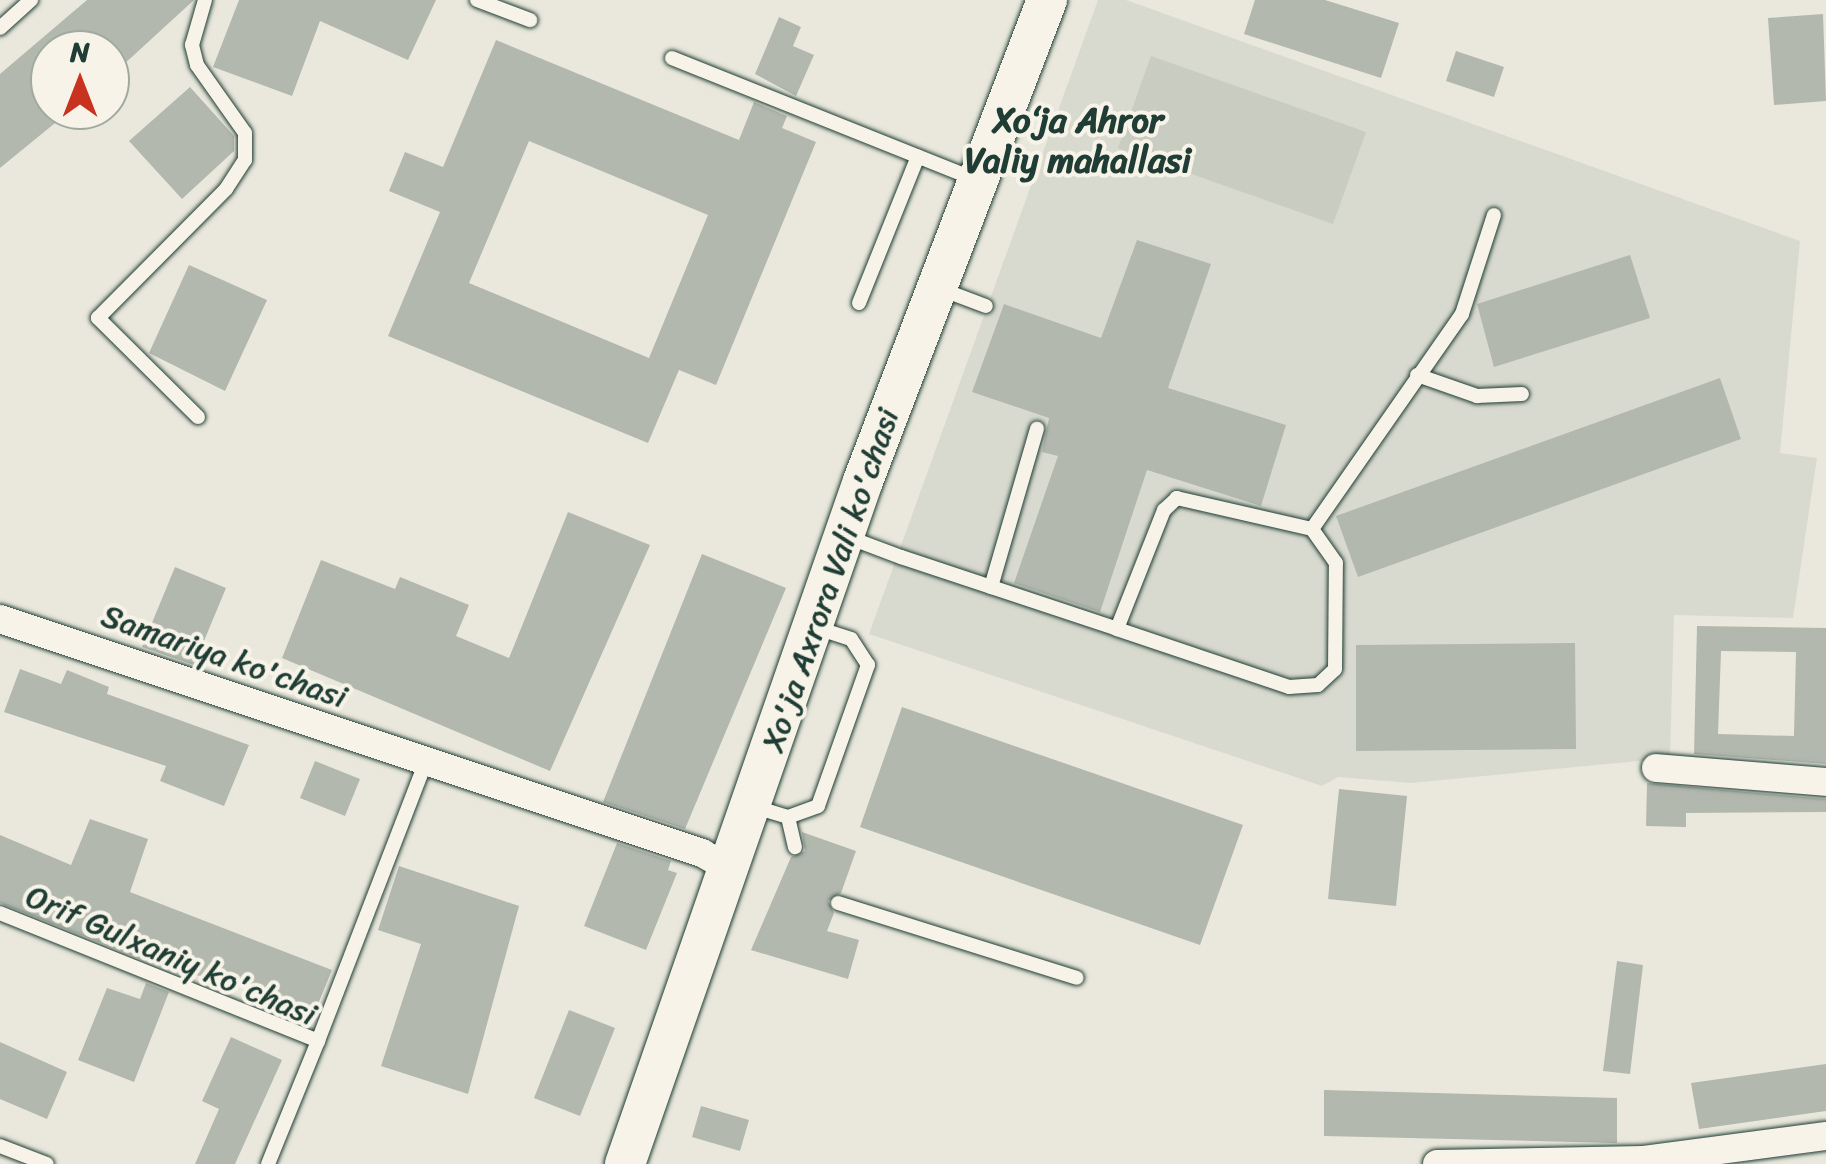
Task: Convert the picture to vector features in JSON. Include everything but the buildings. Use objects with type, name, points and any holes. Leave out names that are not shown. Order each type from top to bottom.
[{"type":"main road","name":"Xo'ja Axrora Vali ko'chasi","points":[[625,1164],[730,870],[770,812],[814,627],[844,536],[1047,0]]},
{"type":"street","name":"Samariya ko'chasi","points":[[0,618],[702,852],[730,870]]},
{"type":"street","points":[[1656,768],[1826,782]]},
{"type":"street","points":[[1437,1164],[1644,1160],[1826,1136]]},
{"type":"lane","points":[[0,28],[31,0]]},
{"type":"lane","points":[[198,416],[98,318],[226,190],[244,160],[245,133],[196,65],[192,45],[205,0]]},
{"type":"lane","points":[[477,0],[530,20]]},
{"type":"lane","points":[[672,58],[980,181]]},
{"type":"lane","points":[[859,303],[918,156]]},
{"type":"lane","points":[[1312,529],[1462,314],[1494,215]]},
{"type":"lane","points":[[937,288],[986,306]]},
{"type":"lane","points":[[1417,375],[1477,396],[1522,394]]},
{"type":"lane","points":[[991,587],[1037,428]]},
{"type":"lane","points":[[844,536],[991,587],[1290,687],[1318,685],[1335,669],[1336,563],[1328,541],[1312,529],[1177,498],[1164,510],[1117,629]]},
{"type":"lane","points":[[794,847],[770,812],[818,806],[868,664],[852,639],[814,627]]},
{"type":"lane","points":[[318,1042],[425,762]]},
{"type":"lane","points":[[838,903],[1077,978]]},
{"type":"lane","name":"Orif Gulxaniy ko'chasi","points":[[0,913],[318,1042],[268,1164]]},
{"type":"lane","points":[[0,1146],[47,1164]]},
{"type":"shaded area","points":[[1098,0],[1126,0],[1800,241],[1780,453],[1817,458],[1793,618],[1674,615],[1670,758],[1411,783],[1338,777],[1322,786],[869,634]]},
{"type":"shaded area","points":[[1151,56],[1366,132],[1333,224],[1118,148]]},
{"type":"district","name":"Xo‘ja Ahror Valiy mahallasi","points":[[1078,140]]}]
